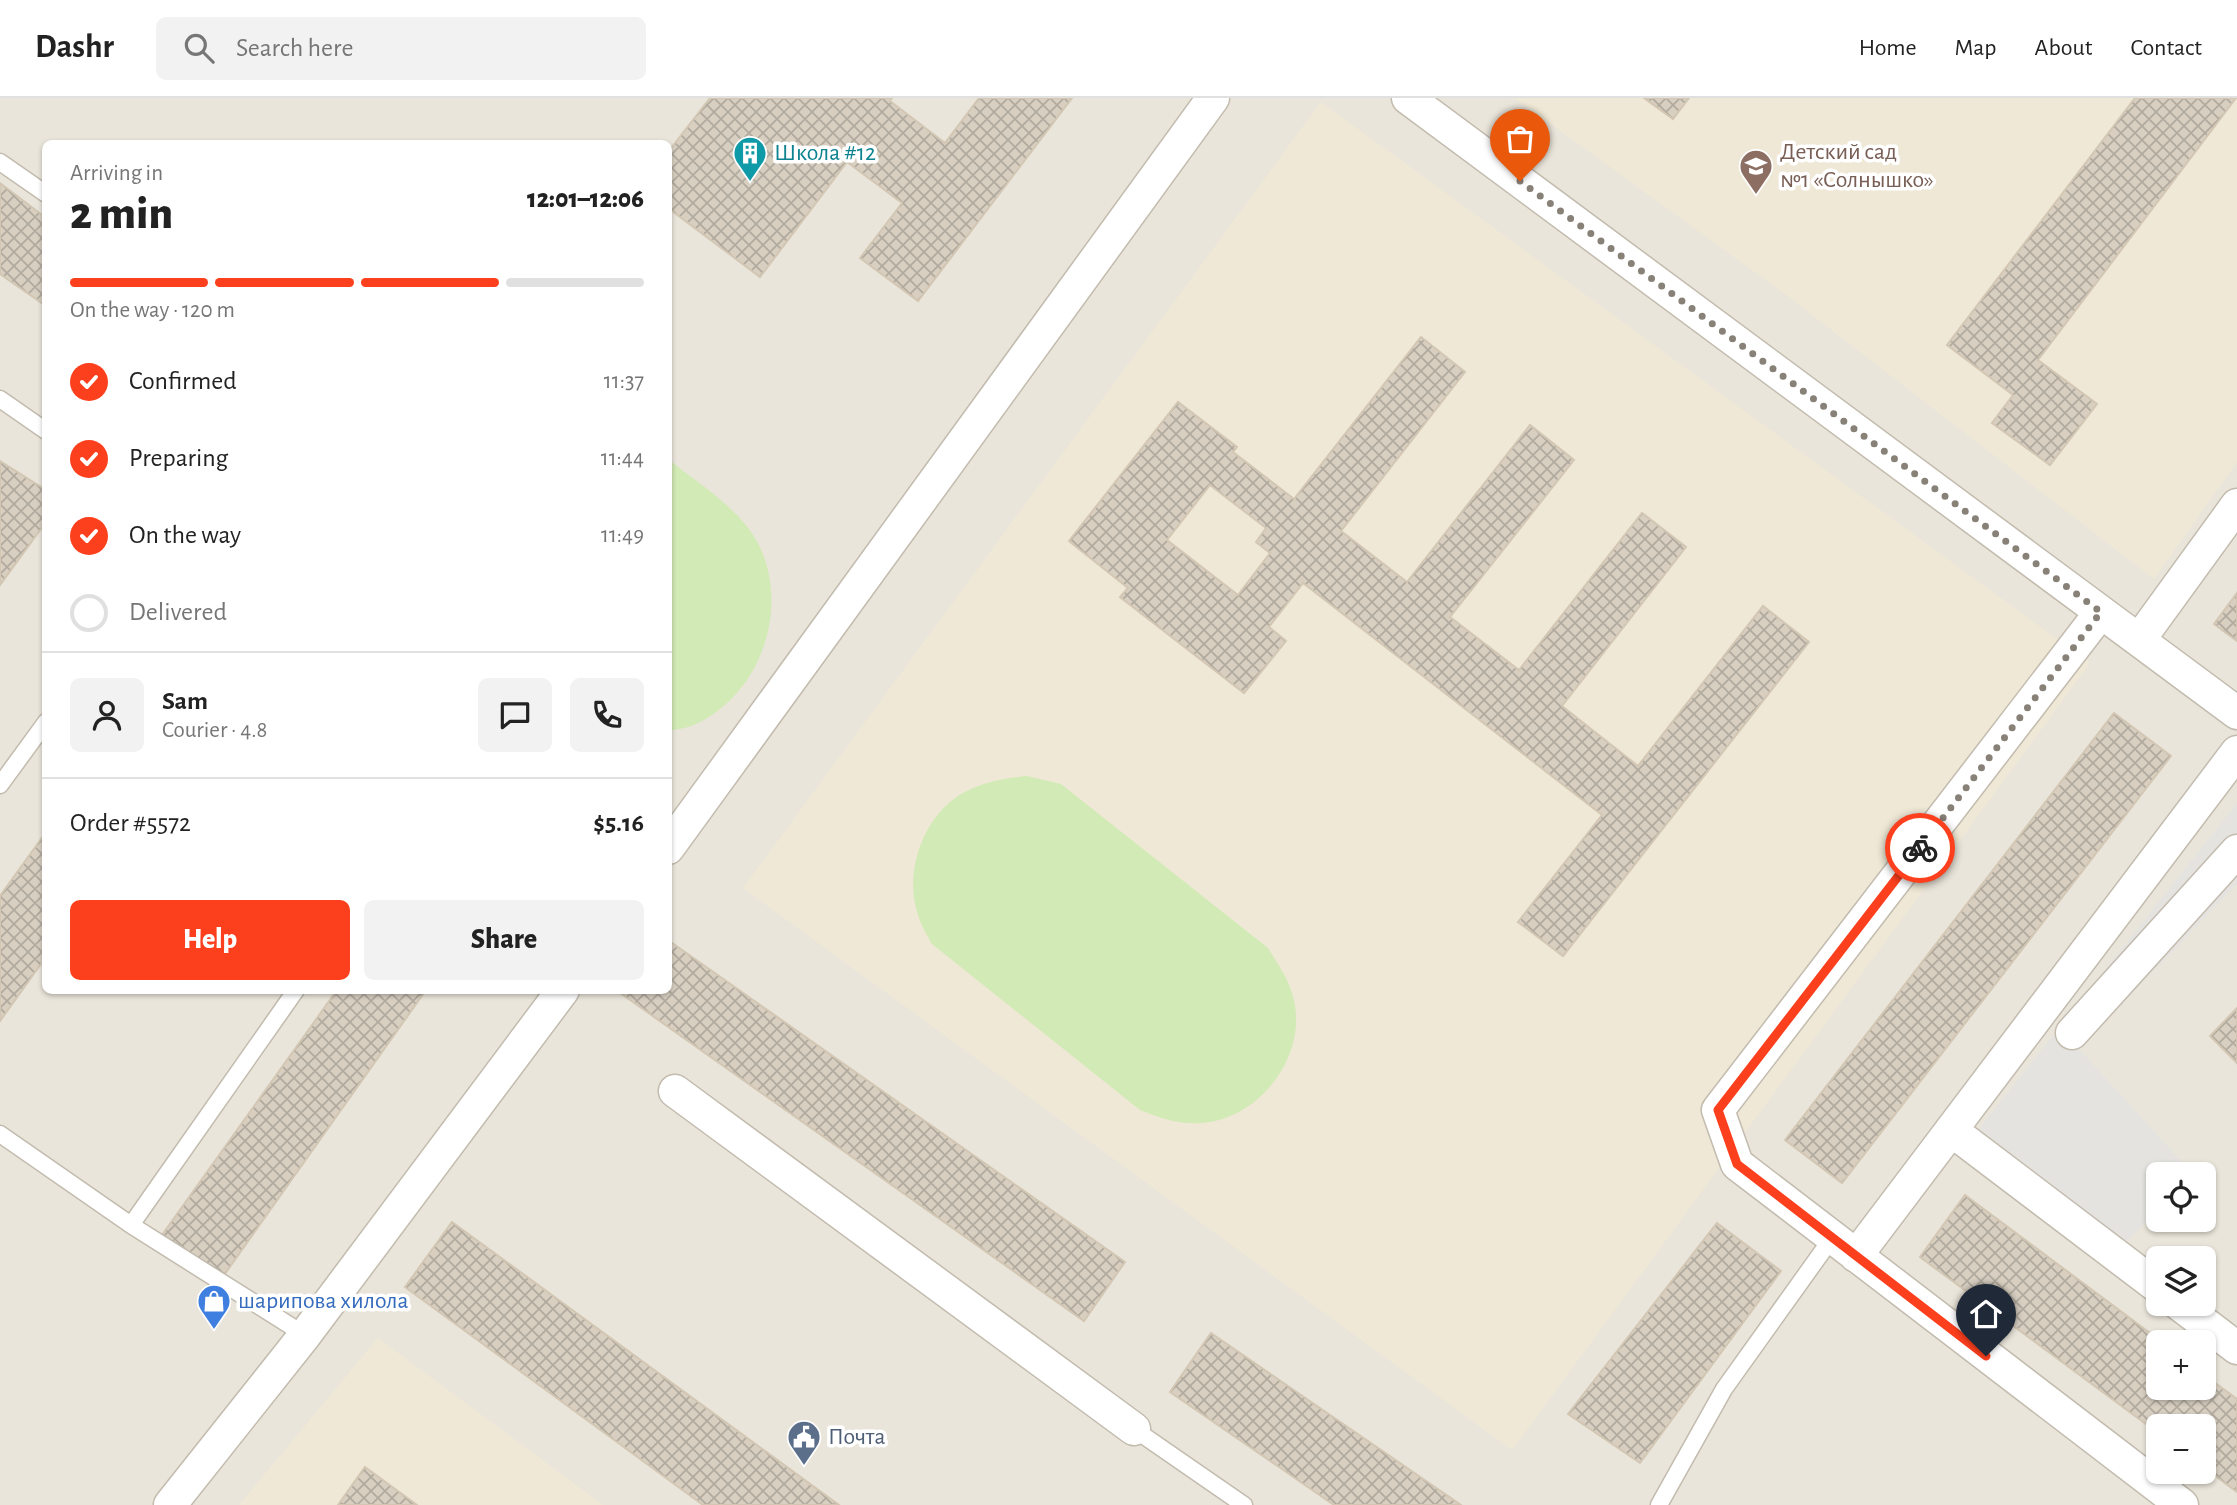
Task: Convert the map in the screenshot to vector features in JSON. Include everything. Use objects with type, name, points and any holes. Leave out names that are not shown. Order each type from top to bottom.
[{"type":"street","points":[[672,842],[1213,98]]},
{"type":"street","points":[[1408,98],[2237,713]]},
{"type":"street","points":[[2139,640],[2237,505]]},
{"type":"street","points":[[2101,612],[1718,1110],[1737,1164],[2182,1505]]},
{"type":"street","points":[[1844,1247],[1951,1130],[2237,752]]},
{"type":"street","points":[[2072,1032],[2237,850]]},
{"type":"street","points":[[170,1505],[305,1335],[560,994]]},
{"type":"street","points":[[676,1091],[1134,1429]]},
{"type":"street","points":[[1951,1130],[2146,1278]]},
{"type":"street","points":[[2195,1316],[2237,1348]]},
{"type":"lane","points":[[0,162],[42,191]]},
{"type":"lane","points":[[0,399],[42,428]]},
{"type":"lane","points":[[0,785],[42,727]]},
{"type":"lane","points":[[131,1226],[293,994]]},
{"type":"lane","points":[[0,1134],[131,1226],[305,1335]]},
{"type":"lane","points":[[1659,1505],[1724,1390],[1844,1247]]},
{"type":"lane","points":[[1134,1429],[1244,1505]]},
{"type":"shaded area","points":[[0,98],[2237,98],[2237,1505],[0,1505]]},
{"type":"shaded area","points":[[1515,98],[2237,98],[2237,462],[2154,579],[1785,294]]},
{"type":"shaded area","points":[[1321,102],[2090,663],[1512,1450],[743,888]]},
{"type":"shaded area","points":[[2237,803],[2237,884],[2079,1049],[2182,1162],[2146,1162],[2146,1222],[2126,1242],[1979,1129]]},
{"type":"shaded area","points":[[378,1338],[603,1505],[239,1505]]},
{"type":"green space","points":[[672,462],[718,497],[750,530],[767,568],[771,595],[770,621],[763,647],[752,671],[737,693],[717,711],[685,728],[672,730]]},
{"type":"green space","points":[[1027,776],[1061,784],[1268,948],[1291,990],[1296,1027],[1292,1047],[1273,1084],[1241,1111],[1222,1119],[1185,1123],[1140,1110],[932,944],[918,915],[913,881],[920,845],[928,829],[938,814],[965,792],[980,785]]},
{"type":"building","name":"Школа #12","points":[[710,98],[892,98],[890,101],[945,143],[979,98],[1072,98],[918,301],[860,258],[902,203],[847,162],[760,277],[672,211],[672,147]]},
{"type":"building","points":[[1644,98],[1689,98],[1673,119]]},
{"type":"building","points":[[2135,98],[2236,98],[2038,360],[2097,404],[2050,465],[1992,423],[2013,395],[1947,345]]},
{"type":"building","points":[[0,183],[42,215],[42,303],[0,274]]},
{"type":"building","points":[[1421,337],[1465,372],[1341,531],[1407,582],[1530,425],[1574,460],[1450,617],[1519,670],[1642,513],[1686,547],[1562,706],[1638,766],[1763,606],[1809,642],[1563,956],[1518,922],[1602,815],[1303,583],[1269,627],[1286,641],[1244,693],[1120,597],[1128,588],[1069,541],[1178,402],[1237,447],[1233,452],[1294,499]],"holes":[[[1210,485],[1266,528],[1256,542],[1270,553],[1238,595],[1167,540]]]},
{"type":"building","points":[[0,461],[42,487],[42,527],[0,585]]},
{"type":"building","points":[[2237,593],[2237,641],[2214,624]]},
{"type":"building","points":[[2114,713],[2171,756],[1842,1183],[1785,1140]]},
{"type":"building","points":[[42,838],[42,963],[0,1021],[0,896]]},
{"type":"building","points":[[672,943],[1125,1262],[1084,1321],[622,994],[672,994]]},
{"type":"building","points":[[334,994],[423,994],[222,1278],[162,1235]]},
{"type":"building","points":[[2237,1008],[2237,1063],[2210,1036]]},
{"type":"building","points":[[1965,1195],[2146,1330],[2146,1400],[2216,1400],[2216,1384],[2237,1399],[2237,1492],[2216,1477],[2216,1414],[2146,1414],[2146,1424],[1920,1257]]},
{"type":"building","points":[[452,1222],[839,1505],[703,1505],[405,1287]]},
{"type":"building","points":[[1717,1223],[1781,1271],[1640,1463],[1568,1414]]},
{"type":"building","points":[[1211,1333],[1461,1505],[1334,1505],[1170,1392]]},
{"type":"building","points":[[365,1467],[417,1505],[338,1505]]},
{"type":"way so far","points":[[1520,181],[2101,612],[1920,848]]},
{"type":"place","name":"Школа #12","points":[[750,183]]},
{"type":"place","name":"Детский сад №1 «Солнышко»","points":[[1756,196]]},
{"type":"place","name":"шарипова хилола","points":[[214,1331]]},
{"type":"place","name":"Почта","points":[[804,1467]]},
{"type":"route","points":[[1920,848],[1718,1110],[1737,1164],[1986,1356]]}]
